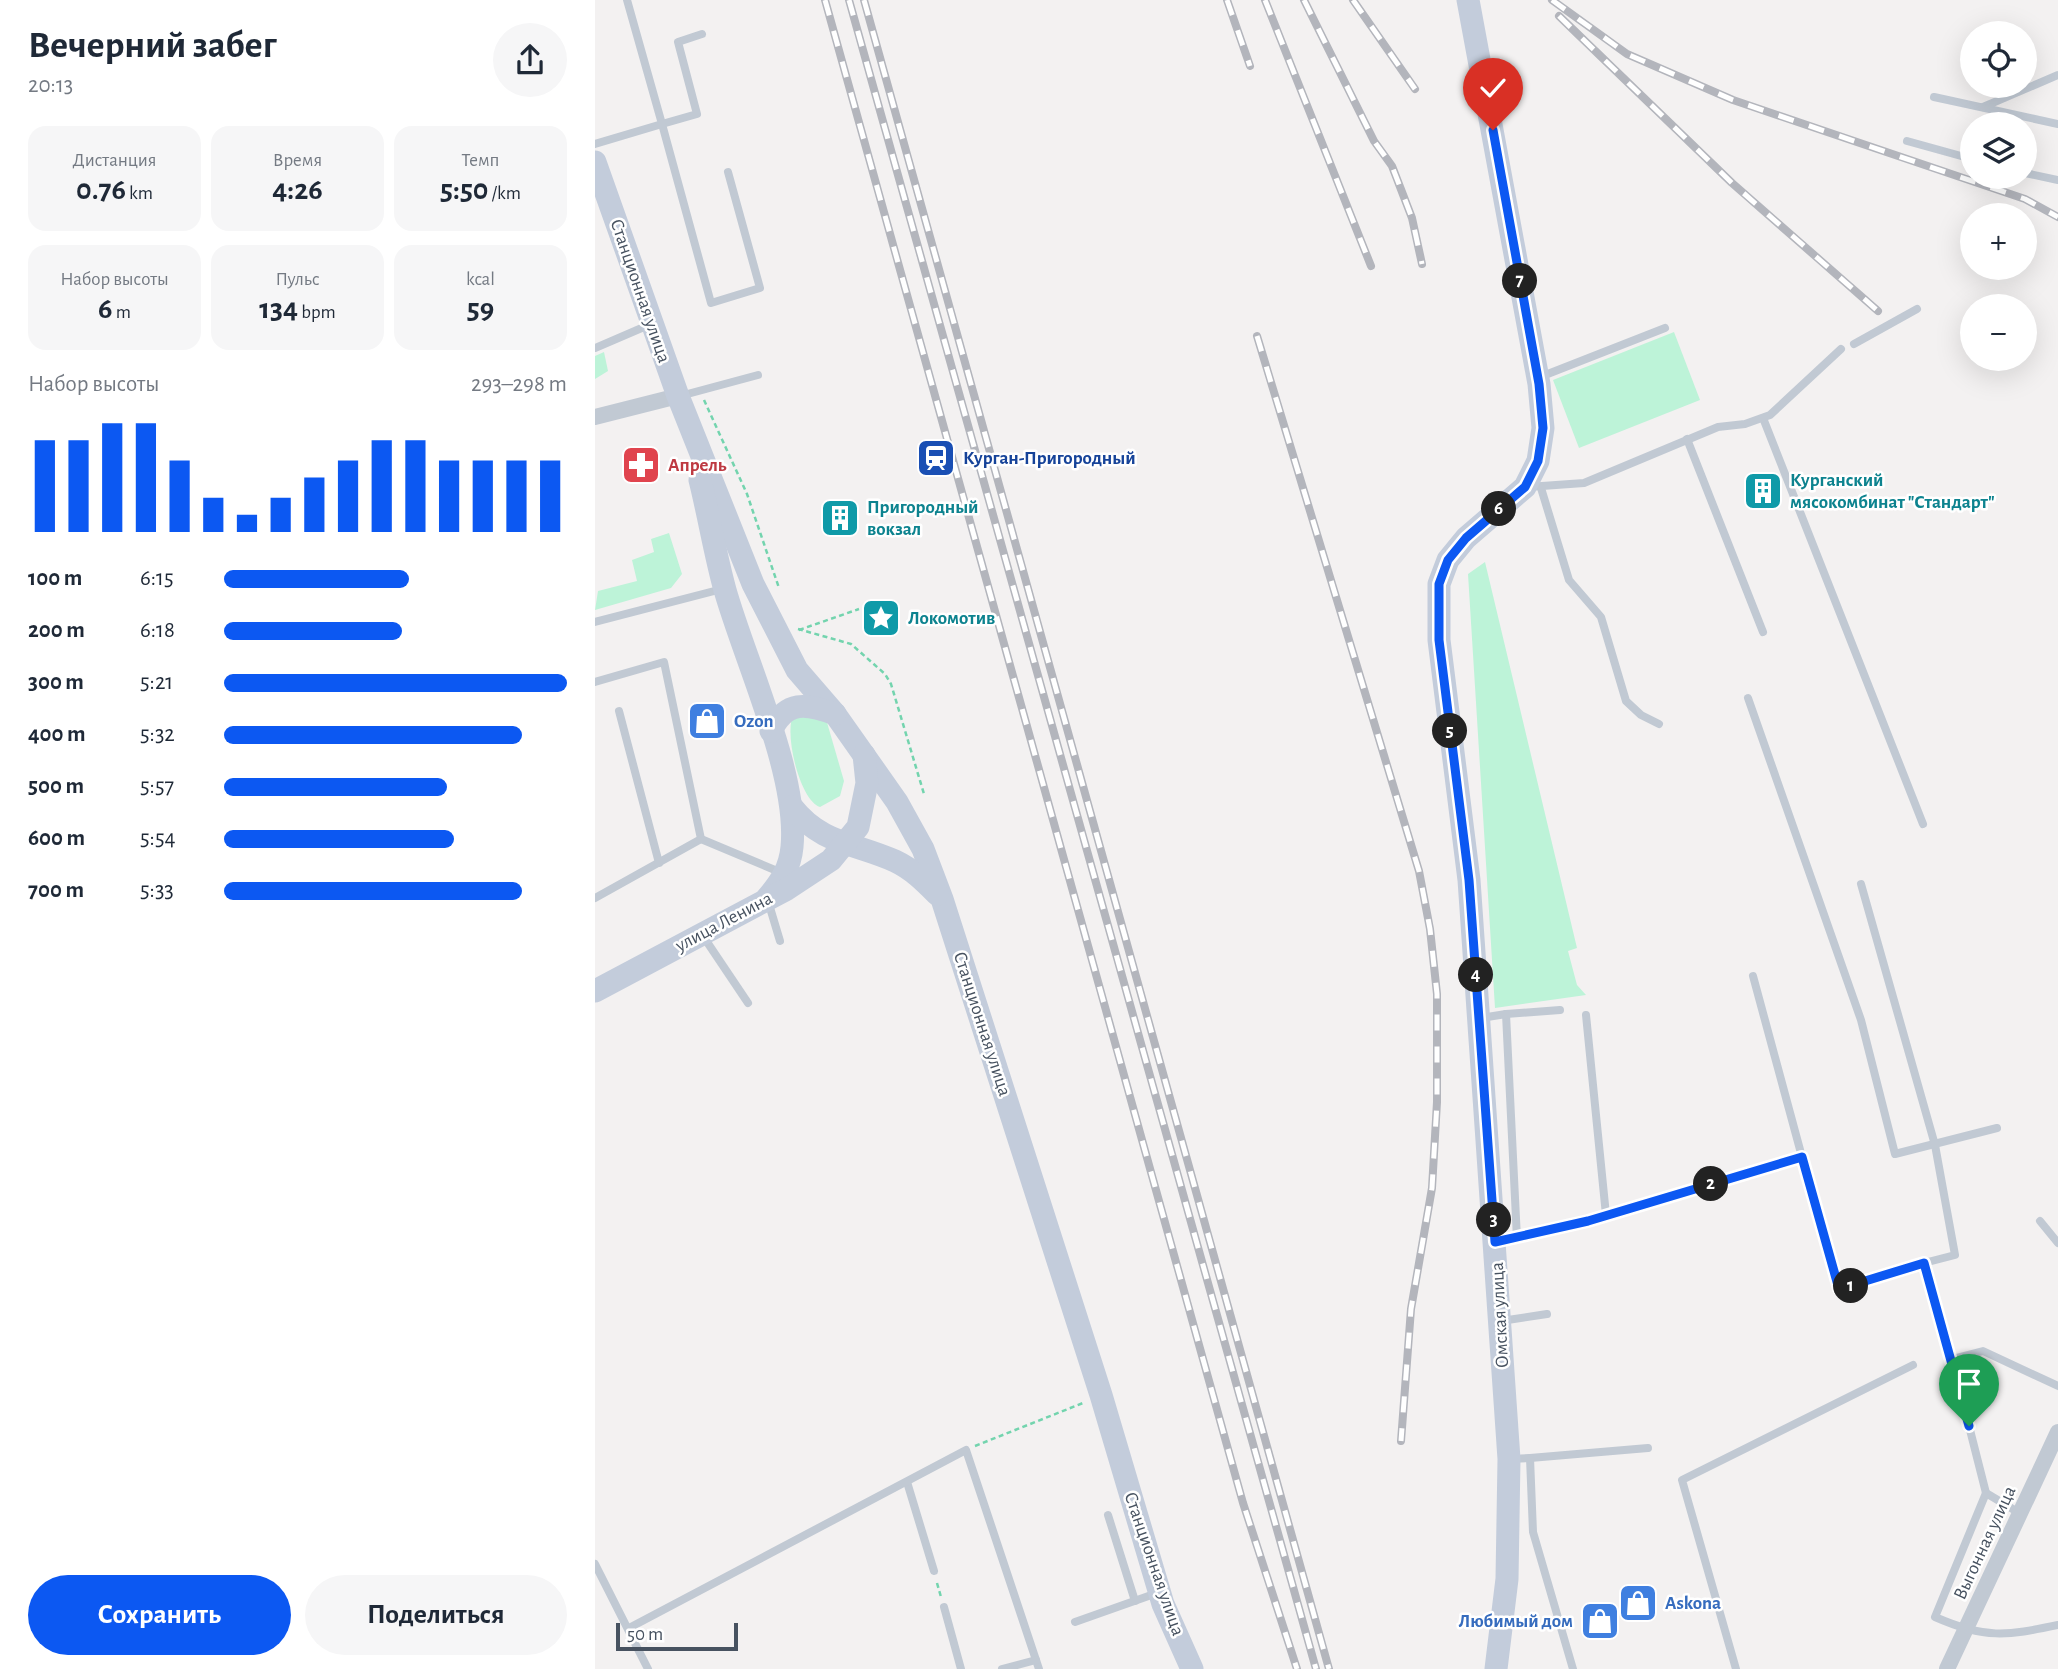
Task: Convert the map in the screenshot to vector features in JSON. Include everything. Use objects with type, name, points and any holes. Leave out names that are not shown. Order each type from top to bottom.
[{"type":"main road","name":"Омская улица","points":[[1468,0],[1538,378],[1543,428],[1533,488],[1466,538],[1448,560],[1439,584],[1439,640],[1469,880],[1479,1018],[1506,1241],[1500,1321],[1519,1459],[1496,1669]]},
{"type":"main road","name":"Станционная улица","points":[[595,162],[677,396],[753,584],[797,670],[835,714],[865,755],[897,802],[923,849],[942,899],[1101,1395],[1160,1592],[1192,1669]]},
{"type":"main road","name":"Станционная улица","points":[[687,419],[724,589],[771,731],[792,807],[792,845],[785,874],[767,898]]},
{"type":"main road","points":[[771,731],[778,716],[788,709],[816,707],[835,714]]},
{"type":"main road","name":"улица Ленина","points":[[595,991],[812,874],[847,844],[857,827],[864,806],[865,755]]},
{"type":"main road","points":[[792,807],[805,825],[822,835],[897,862],[919,876],[942,899]]},
{"type":"street","points":[[595,417],[677,396]]},
{"type":"street","name":"Выгонная улица","points":[[1947,1669],[2058,1433]]},
{"type":"lane","points":[[627,0],[711,303],[760,288],[728,172]]},
{"type":"lane","points":[[595,144],[697,114],[678,42],[702,34]]},
{"type":"lane","points":[[1983,107],[2058,75]]},
{"type":"lane","points":[[1934,97],[2058,124]]},
{"type":"lane","points":[[1907,141],[1960,156]]},
{"type":"lane","points":[[2037,176],[2058,180]]},
{"type":"lane","points":[[1854,344],[1917,309]]},
{"type":"lane","points":[[595,348],[652,324]]},
{"type":"lane","points":[[1538,378],[1665,328]]},
{"type":"lane","points":[[1659,724],[1641,715],[1626,701],[1601,617],[1569,580],[1533,488],[1584,482],[1718,427],[1745,424],[1770,415],[1841,349]]},
{"type":"lane","points":[[677,396],[758,375]]},
{"type":"lane","points":[[1763,418],[1923,824]]},
{"type":"lane","points":[[1687,439],[1763,632]]},
{"type":"lane","points":[[595,622],[724,589]]},
{"type":"lane","points":[[595,682],[664,662],[701,839]]},
{"type":"lane","points":[[1748,698],[1861,1020],[1895,1154],[1997,1128]]},
{"type":"lane","points":[[619,711],[659,863]]},
{"type":"lane","points":[[595,898],[701,839]]},
{"type":"lane","points":[[701,839],[785,874]]},
{"type":"lane","points":[[1753,976],[1839,1289],[1955,1255],[1935,1144],[1861,884]]},
{"type":"lane","points":[[767,898],[780,941]]},
{"type":"lane","points":[[701,934],[748,1003]]},
{"type":"lane","points":[[1479,1018],[1560,1010]]},
{"type":"lane","points":[[1506,1014],[1506,1241],[1606,1215],[1802,1157]]},
{"type":"lane","points":[[1586,1015],[1606,1215]]},
{"type":"lane","points":[[2040,1221],[2058,1243]]},
{"type":"lane","points":[[1924,1263],[1986,1493],[1935,1617],[1967,1631],[2010,1636],[2058,1625]]},
{"type":"lane","points":[[1500,1321],[1547,1314]]},
{"type":"lane","points":[[1952,1359],[1983,1351],[2058,1386]]},
{"type":"lane","points":[[1735,1669],[1682,1480],[1913,1366]]},
{"type":"lane","points":[[1573,1669],[1533,1532],[1519,1459],[1648,1448]]},
{"type":"lane","points":[[629,1628],[966,1450],[1039,1669]]},
{"type":"lane","points":[[907,1482],[934,1571]]},
{"type":"lane","points":[[1986,1493],[2021,1514]]},
{"type":"lane","points":[[1108,1515],[1135,1601]]},
{"type":"lane","points":[[596,1569],[648,1669]]},
{"type":"lane","points":[[1075,1622],[1160,1592]]},
{"type":"lane","points":[[944,1607],[961,1669]]},
{"type":"lane","points":[[1002,1669],[1036,1660]]},
{"type":"path","points":[[700,390],[747,494],[782,597]]},
{"type":"path","points":[[799,630],[859,609]]},
{"type":"path","points":[[793,619],[799,630],[851,644],[885,674],[891,684],[924,794]]},
{"type":"path","points":[[966,1450],[1101,1395]]},
{"type":"path","points":[[934,1571],[944,1607]]},
{"type":"green space","points":[[1674,332],[1700,400],[1579,448],[1553,380]]},
{"type":"green space","points":[[604,352],[608,371],[595,379],[595,356]]},
{"type":"green space","points":[[669,533],[682,574],[671,588],[595,610],[598,591],[637,581],[632,560],[654,552],[651,539]]},
{"type":"green space","points":[[1485,562],[1577,948],[1568,951],[1577,985],[1586,995],[1495,1008],[1468,574]]},
{"type":"green space","points":[[793,716],[826,719],[844,781],[840,796],[820,807],[806,793],[800,780],[792,751]]},
{"type":"railway","points":[[825,0],[1243,1503],[1297,1669]]},
{"type":"railway","points":[[849,0],[1316,1669]]},
{"type":"railway","points":[[864,0],[1329,1669]]},
{"type":"railway","points":[[1227,0],[1250,66]]},
{"type":"railway","points":[[1265,0],[1371,266]]},
{"type":"railway","points":[[1304,0],[1374,141],[1392,166],[1412,218],[1422,264]]},
{"type":"railway","points":[[1353,0],[1415,89]]},
{"type":"railway","points":[[1552,0],[1627,54],[1733,100],[2025,199],[2058,217]]},
{"type":"railway","points":[[1559,16],[1732,183],[1878,311]]},
{"type":"railway","points":[[1257,336],[1419,871],[1430,929],[1437,994],[1437,1102],[1432,1188],[1411,1309],[1401,1441]]},
{"type":"place","name":"Курган-Пригородный","points":[[936,458]]},
{"type":"place","name":"Апрель","points":[[641,465]]},
{"type":"place","name":"Курганский мясокомбинат \"Стандарт\"","points":[[1763,491]]},
{"type":"place","name":"Пригородный вокзал","points":[[840,518]]},
{"type":"place","name":"Локомотив","points":[[881,618]]},
{"type":"place","name":"Ozon","points":[[707,721]]},
{"type":"place","name":"Askona","points":[[1638,1603]]},
{"type":"place","name":"Любимый дом","points":[[1600,1621]]},
{"type":"route","points":[[1493,130],[1539,384],[1543,428],[1538,461],[1525,487],[1466,538],[1448,560],[1439,584],[1439,640],[1469,880],[1495,1242],[1588,1221],[1802,1157],[1839,1289],[1924,1263],[1969,1426]]}]
